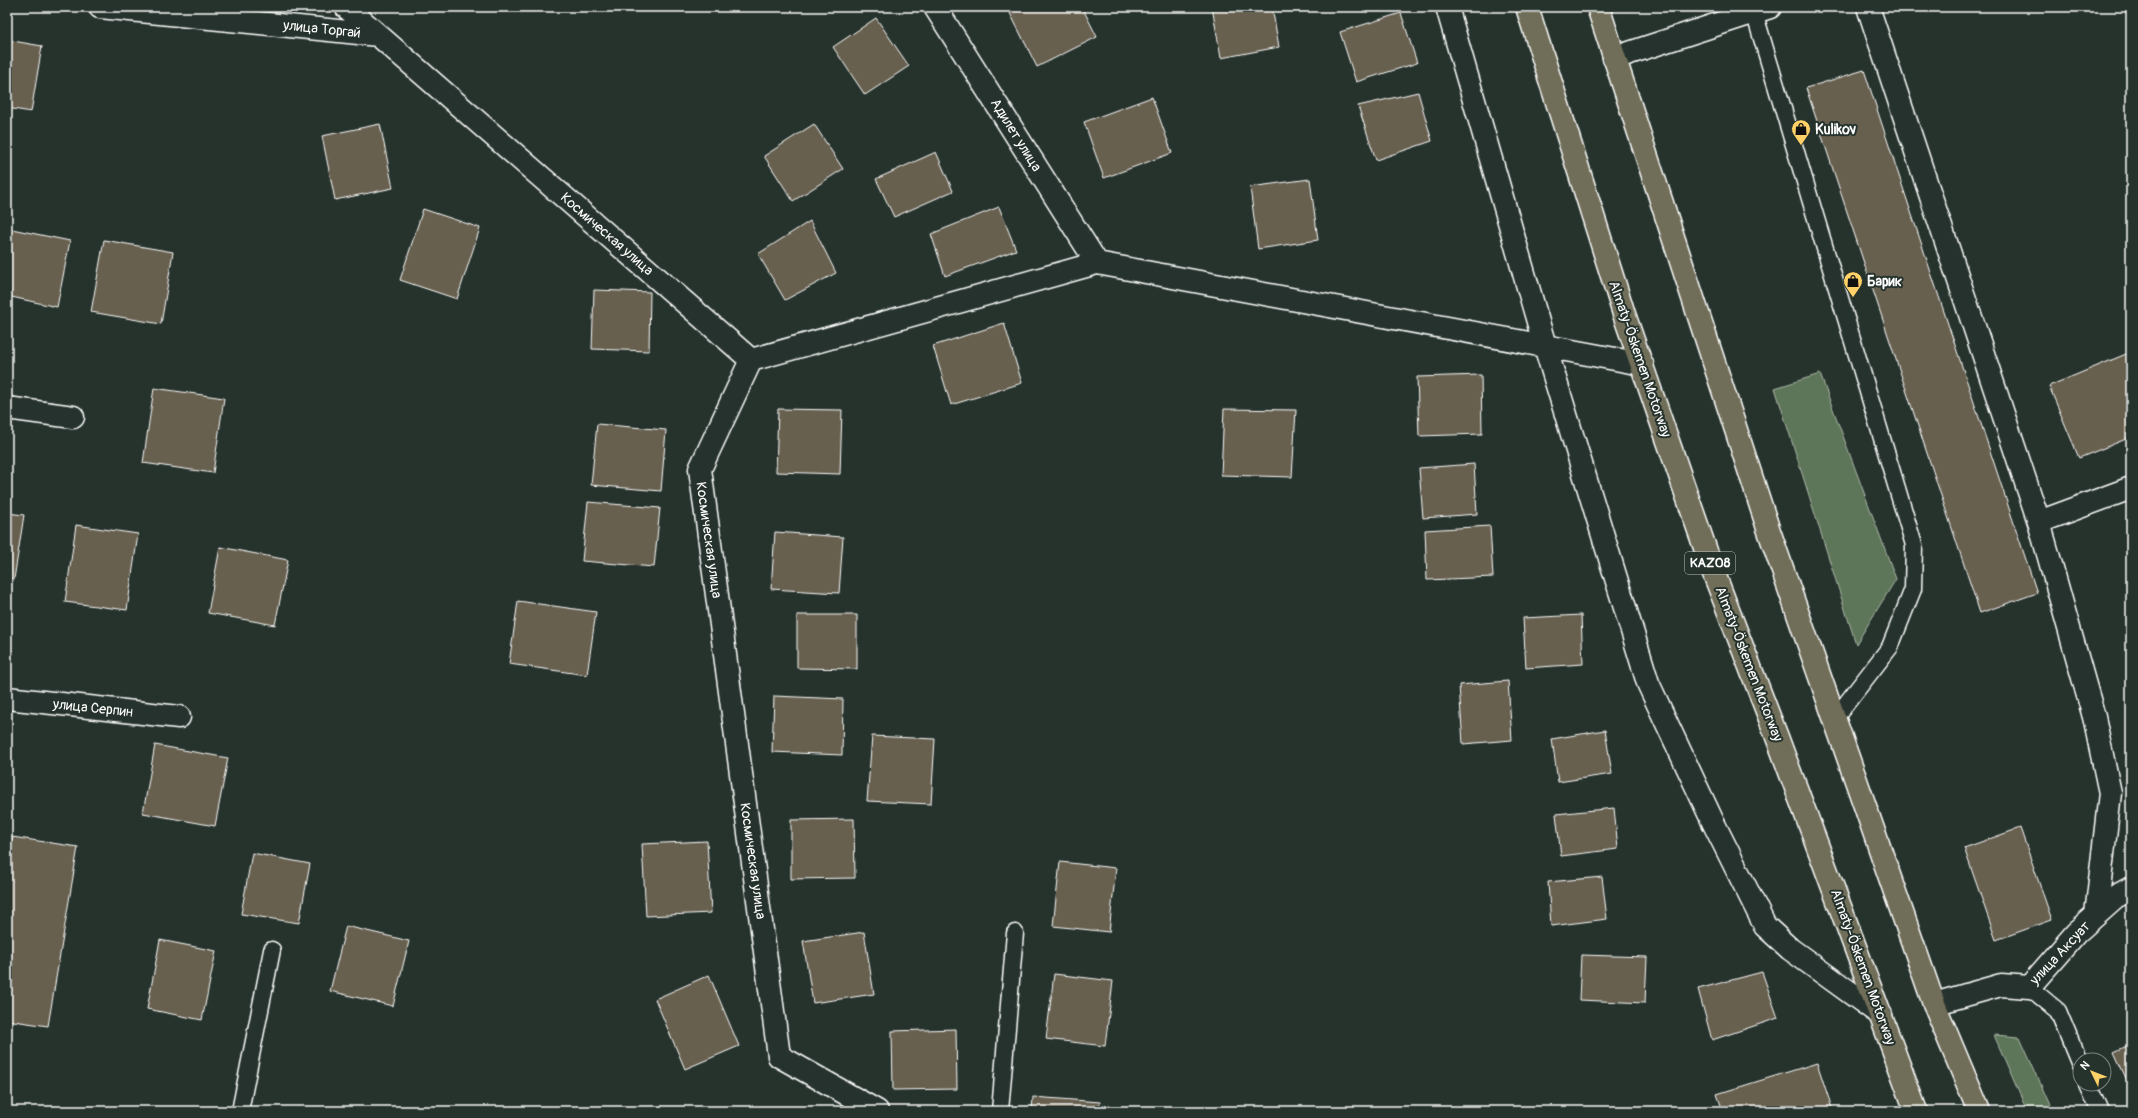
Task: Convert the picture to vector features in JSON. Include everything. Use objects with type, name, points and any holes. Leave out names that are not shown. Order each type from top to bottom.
[{"type":"main road","name":"Almaty-Öskemen Motorway","points":[[1527,7],[1642,364],[1713,571],[1916,1111]]},
{"type":"main road","points":[[1598,7],[1768,528],[1934,1004],[1979,1111]]},
{"type":"street","name":"улица Торгай","points":[[100,7],[378,34]]},
{"type":"street","name":"Космическая улица","points":[[346,7],[751,360],[700,469],[779,1056],[877,1111]]},
{"type":"street","name":"Адилет улица","points":[[935,7],[1097,263]]},
{"type":"street","points":[[1447,7],[1546,346],[1648,683],[1713,822],[1765,926],[1790,949],[1880,1015]]},
{"type":"street","points":[[1868,7],[2039,522],[2094,717],[2110,794],[2096,916]]},
{"type":"street","points":[[1614,58],[1762,10]]},
{"type":"street","points":[[751,360],[1097,263],[1642,364]]},
{"type":"street","points":[[7,408],[73,417]]},
{"type":"street","points":[[2039,522],[2131,488]]},
{"type":"street","name":"улица Серпин","points":[[7,698],[179,717]]},
{"type":"street","name":"улица Аксуат","points":[[1934,1004],[2001,985],[2029,988],[2076,933],[2120,894],[2131,888]]},
{"type":"lane","points":[[1762,10],[1914,545],[1913,589],[1890,647],[1835,718]]},
{"type":"lane","points":[[1000,1111],[1015,933]]},
{"type":"lane","points":[[240,1111],[272,950]]},
{"type":"lane","points":[[2029,988],[2058,1011],[2075,1052]]},
{"type":"lane","points":[[2092,1092],[2100,1111]]},
{"type":"green space","points":[[1820,374],[1896,579],[1856,644],[1775,388]]},
{"type":"green space","points":[[1994,1035],[2020,1037],[2053,1111],[2027,1111]]},
{"type":"building","points":[[1013,7],[1082,7],[1097,37],[1037,67],[1008,9]]},
{"type":"building","points":[[1212,7],[1272,7],[1279,47],[1221,58]]},
{"type":"building","points":[[1401,13],[1417,63],[1356,82],[1340,32]]},
{"type":"building","points":[[876,18],[909,66],[865,95],[833,47]]},
{"type":"building","points":[[7,40],[42,46],[31,112],[7,108]]},
{"type":"building","points":[[1864,70],[2037,593],[1980,613],[1806,88]]},
{"type":"building","points":[[1418,92],[1432,141],[1376,160],[1358,106]]},
{"type":"building","points":[[1152,97],[1172,153],[1104,178],[1084,122]]},
{"type":"building","points":[[380,124],[393,188],[335,200],[322,136]]},
{"type":"building","points":[[814,124],[843,169],[793,201],[764,156]]},
{"type":"building","points":[[936,152],[953,191],[894,217],[876,179]]},
{"type":"building","points":[[1310,179],[1318,240],[1258,249],[1250,187]]},
{"type":"building","points":[[999,207],[1016,250],[945,276],[931,234]]},
{"type":"building","points":[[423,209],[480,228],[457,299],[400,280]]},
{"type":"building","points":[[810,221],[836,273],[785,300],[758,254]]},
{"type":"building","points":[[7,228],[70,241],[57,307],[7,296]]},
{"type":"building","points":[[104,240],[173,252],[161,324],[91,312]]},
{"type":"building","points":[[594,290],[650,292],[649,351],[592,349]]},
{"type":"building","points":[[1004,323],[1022,383],[951,405],[933,346]]},
{"type":"building","points":[[2131,352],[2131,437],[2079,458],[2049,386]]},
{"type":"building","points":[[1481,375],[1482,434],[1419,436],[1417,377]]},
{"type":"building","points":[[154,388],[224,398],[213,473],[143,463]]},
{"type":"building","points":[[778,409],[842,410],[840,474],[776,472]]},
{"type":"building","points":[[1224,409],[1296,410],[1292,477],[1221,475]]},
{"type":"building","points":[[597,424],[666,430],[661,491],[591,485]]},
{"type":"building","points":[[1474,464],[1477,514],[1423,518],[1419,468]]},
{"type":"building","points":[[588,502],[660,508],[654,567],[582,561]]},
{"type":"building","points":[[7,513],[24,515],[14,579],[7,578]]},
{"type":"building","points":[[76,525],[138,534],[127,610],[65,602]]},
{"type":"building","points":[[1490,526],[1493,577],[1427,580],[1425,530]]},
{"type":"building","points":[[775,532],[843,537],[839,593],[771,589]]},
{"type":"building","points":[[220,547],[288,560],[275,625],[208,613]]},
{"type":"building","points":[[518,601],[596,612],[587,675],[509,664]]},
{"type":"building","points":[[797,615],[857,615],[857,669],[797,668]]},
{"type":"building","points":[[1581,615],[1583,664],[1526,668],[1523,618]]},
{"type":"building","points":[[1508,681],[1512,740],[1463,744],[1459,685]]},
{"type":"building","points":[[774,696],[843,699],[842,755],[772,752]]},
{"type":"building","points":[[1605,730],[1612,774],[1558,782],[1552,739]]},
{"type":"building","points":[[872,736],[935,739],[931,804],[867,801]]},
{"type":"building","points":[[155,745],[228,758],[215,826],[143,813]]},
{"type":"building","points":[[1614,808],[1618,849],[1561,856],[1556,814]]},
{"type":"building","points":[[854,819],[855,878],[791,879],[791,820]]},
{"type":"building","points":[[2020,828],[2052,920],[1996,940],[1964,848]]},
{"type":"building","points":[[12,837],[78,847],[48,1026],[7,1020],[7,867]]},
{"type":"building","points":[[707,841],[711,913],[646,916],[642,844]]},
{"type":"building","points":[[252,853],[310,864],[299,923],[241,914]]},
{"type":"building","points":[[1060,862],[1116,868],[1109,932],[1053,926]]},
{"type":"building","points":[[1602,877],[1607,919],[1551,926],[1548,882]]},
{"type":"building","points":[[346,926],[409,941],[393,1006],[330,991]]},
{"type":"building","points":[[864,932],[874,994],[813,1003],[803,941]]},
{"type":"building","points":[[160,940],[216,951],[202,1020],[147,1009]]},
{"type":"building","points":[[1581,955],[1647,957],[1645,1003],[1579,1000]]},
{"type":"building","points":[[1762,972],[1778,1018],[1712,1040],[1698,989]]},
{"type":"building","points":[[1054,974],[1113,981],[1105,1046],[1046,1039]]},
{"type":"building","points":[[709,975],[739,1046],[685,1069],[655,999]]},
{"type":"building","points":[[956,1029],[957,1089],[893,1090],[892,1031]]},
{"type":"building","points":[[2131,1045],[2131,1090],[2114,1053]]},
{"type":"building","points":[[1817,1063],[1833,1111],[1723,1111],[1717,1094]]},
{"type":"building","points":[[1033,1097],[1100,1102],[1099,1111],[1032,1111]]},
{"type":"building","points":[[1681,1106],[1682,1111],[1643,1111]]},
{"type":"building","points":[[1142,1110],[1184,1111],[1142,1111]]},
{"type":"place","name":"Kulikov","points":[[1801,146]]},
{"type":"place","name":"Барик","points":[[1853,298]]}]
